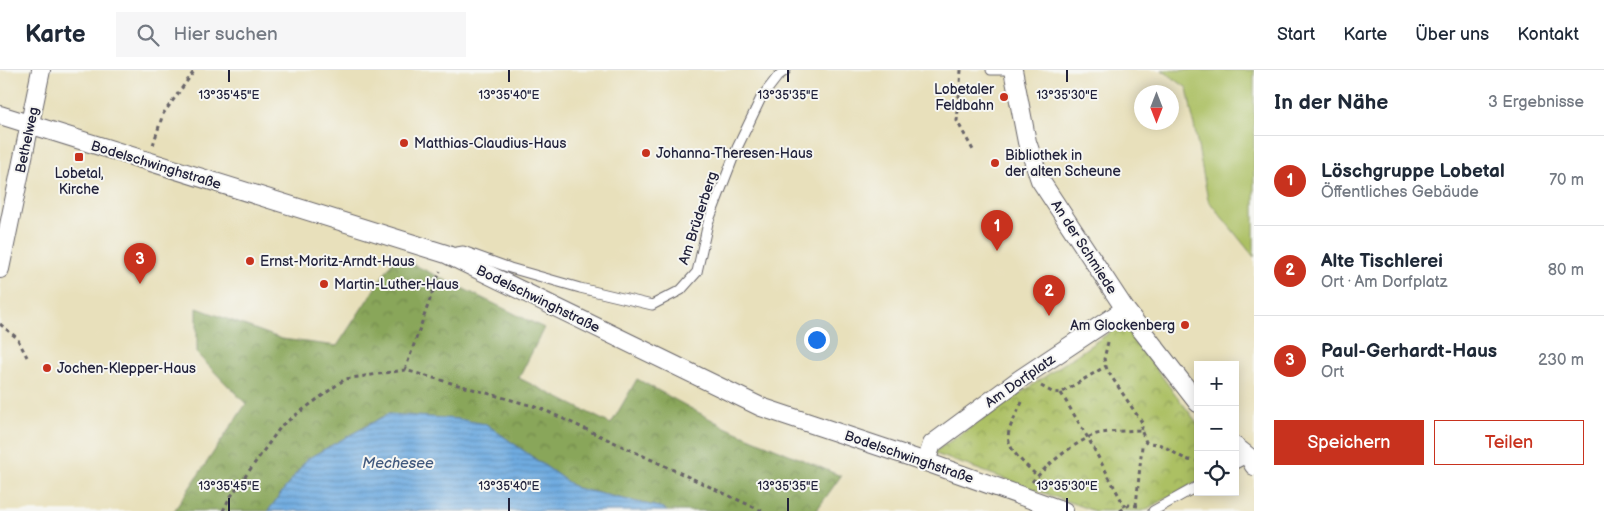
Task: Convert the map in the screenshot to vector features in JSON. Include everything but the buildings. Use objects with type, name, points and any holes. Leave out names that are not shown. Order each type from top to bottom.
[{"type":"street","name":"Bethelweg","points":[[0,269],[41,70]]},
{"type":"street","name":"An der Schmiede","points":[[1012,70],[1028,142],[1040,180],[1125,309],[1194,398]]},
{"type":"street","name":"Bodelschwinghstraße","points":[[0,116],[446,254],[761,407],[926,462],[1064,511]]},
{"type":"street","name":"Am Dorfplatz","points":[[926,462],[932,444],[1030,372],[1125,309]]},
{"type":"lane","name":"Am Brüderberg","points":[[446,254],[463,251],[510,268],[652,305],[681,290],[697,272],[708,222],[737,148],[761,98],[778,76],[786,70]]},
{"type":"lane","points":[[991,70],[1012,70]]},
{"type":"lane","points":[[1153,511],[1194,488]]},
{"type":"path","points":[[148,163],[163,114],[196,70]]},
{"type":"path","points":[[961,70],[957,121],[973,150]]},
{"type":"path","points":[[405,370],[446,254]]},
{"type":"path","points":[[0,324],[16,338],[27,357]]},
{"type":"path","points":[[1107,346],[1104,359],[1106,366],[1143,424],[1141,430],[1146,442],[1159,444],[1190,461],[1194,461]]},
{"type":"path","points":[[1030,372],[1042,386],[1052,392],[1061,393],[1106,366]]},
{"type":"path","points":[[223,511],[229,499],[282,425],[345,379],[405,370],[540,408],[762,511]]},
{"type":"path","points":[[1016,382],[1021,391],[1022,400],[1008,434],[1009,445],[1037,476]]},
{"type":"path","points":[[1061,393],[1088,438],[1125,507]]},
{"type":"path","points":[[1018,496],[1037,476],[1070,449],[1095,434],[1141,430]]},
{"type":"path","points":[[1136,506],[1142,446],[1146,442]]},
{"type":"path","points":[[1120,511],[1129,505],[1143,507]]},
{"type":"green space","points":[[1162,70],[1254,70],[1254,257],[1208,200],[1187,88]]},
{"type":"green space","points":[[396,256],[544,328],[519,378],[611,424],[637,379],[727,428],[841,476],[816,511],[667,511],[663,508],[576,488],[486,424],[388,414],[307,459],[268,511],[174,511],[246,404],[197,354],[197,308],[282,339],[337,346]]},
{"type":"green space","points":[[1122,324],[1194,419],[1194,483],[1143,511],[1094,511],[933,453]]},
{"type":"water","name":"Mechesee","points":[[388,414],[458,419],[486,424],[576,488],[663,508],[667,511],[268,511],[307,459]]},
{"type":"place","name":"Lobetaler Feldbahn","points":[[1004,97]]},
{"type":"place","name":"Matthias-Claudius-Haus","points":[[404,143]]},
{"type":"place","name":"Johanna-Theresen-Haus","points":[[646,153]]},
{"type":"place","name":"Lobetal, Kirche","points":[[79,157]]},
{"type":"place","name":"Bibliothek in der alten Scheune","points":[[995,163]]},
{"type":"place","name":"Löschgruppe Lobetal","points":[[997,251]]},
{"type":"place","name":"Ernst-Moritz-Arndt-Haus","points":[[250,261]]},
{"type":"place","name":"Paul-Gerhardt-Haus","points":[[140,284]]},
{"type":"place","name":"Martin-Luther-Haus","points":[[324,284]]},
{"type":"place","name":"Alte Tischlerei","points":[[1049,316]]},
{"type":"place","name":"Am Glockenberg","points":[[1185,325]]},
{"type":"place","name":"Jochen-Klepper-Haus","points":[[47,368]]}]
